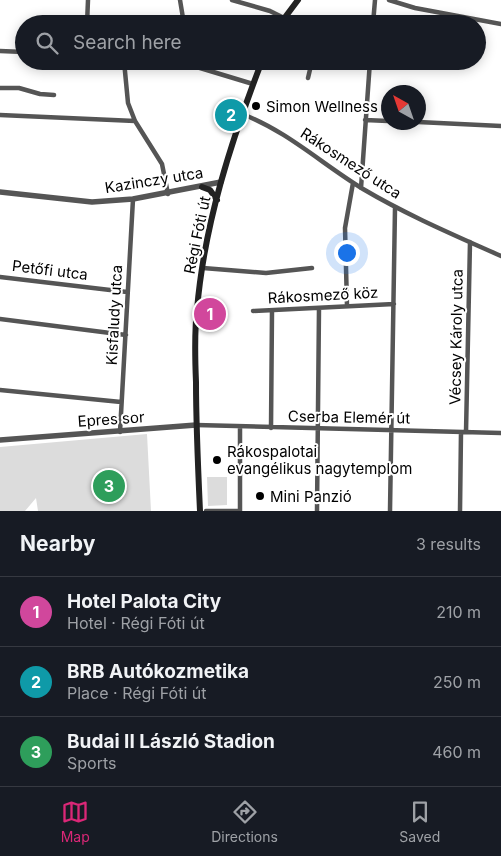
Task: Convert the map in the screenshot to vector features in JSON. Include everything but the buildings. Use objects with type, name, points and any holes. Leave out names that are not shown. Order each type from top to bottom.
[{"type":"main road","points":[[287,15],[298,0]]},
{"type":"main road","name":"Régi Fóti út","points":[[200,511],[196,425],[195,336],[197,310],[216,200],[242,114],[258,70]]},
{"type":"main road","points":[[202,187],[210,190],[216,200]]},
{"type":"street","points":[[87,15],[88,0]]},
{"type":"street","points":[[180,0],[182,15]]},
{"type":"street","points":[[232,0],[270,11],[275,15]]},
{"type":"street","points":[[374,15],[375,0]]},
{"type":"street","points":[[389,0],[415,8],[453,15]]},
{"type":"street","points":[[486,21],[501,24]]},
{"type":"street","points":[[0,51],[15,52]]},
{"type":"street","points":[[125,70],[126,95],[135,121],[162,164],[168,194]]},
{"type":"street","points":[[210,70],[253,84]]},
{"type":"street","points":[[308,78],[310,70]]},
{"type":"street","points":[[361,188],[369,70]]},
{"type":"street","points":[[0,88],[19,88],[40,94],[54,95]]},
{"type":"street","name":"Rákosmező utca","points":[[242,114],[290,138],[353,183],[395,208],[501,256]]},
{"type":"street","points":[[0,115],[135,121]]},
{"type":"street","points":[[365,120],[381,121]]},
{"type":"street","points":[[426,122],[501,126]]},
{"type":"street","name":"Kazinczy utca","points":[[0,192],[92,202],[133,200],[221,182]]},
{"type":"street","points":[[347,306],[345,228],[353,183]]},
{"type":"street","name":"Kisfaludy utca","points":[[120,432],[133,200]]},
{"type":"street","points":[[390,511],[395,208]]},
{"type":"street","name":"Vécsey Károly utca","points":[[460,511],[470,242]]},
{"type":"street","points":[[203,268],[266,273],[312,268]]},
{"type":"street","name":"Petőfi utca","points":[[0,277],[128,292]]},
{"type":"street","name":"Rákosmező köz","points":[[253,311],[394,304]]},
{"type":"street","points":[[317,511],[319,308]]},
{"type":"street","points":[[270,428],[272,311]]},
{"type":"street","points":[[0,319],[126,335]]},
{"type":"street","points":[[0,390],[122,402]]},
{"type":"street","name":"Cserba Elemér út","points":[[196,425],[501,433]]},
{"type":"street","name":"Epres sor","points":[[0,440],[196,425]]},
{"type":"street","points":[[206,511],[240,511],[240,427]]},
{"type":"shaded area","points":[[147,434],[151,511],[38,511],[36,498],[25,511],[0,511],[0,447]]},
{"type":"shaded area","points":[[207,477],[227,477],[227,505],[208,506]]},
{"type":"place","name":"Simon Wellness","points":[[256,106]]},
{"type":"place","name":"BRB Autókozmetika","points":[[231,115]]},
{"type":"place","name":"Hotel Palota City","points":[[210,314]]},
{"type":"place","name":"Rákospalotai evangélikus nagytemplom","points":[[217,460]]},
{"type":"place","name":"Budai II László Stadion","points":[[109,486]]},
{"type":"place","name":"Mini Panzió","points":[[260,496]]}]
